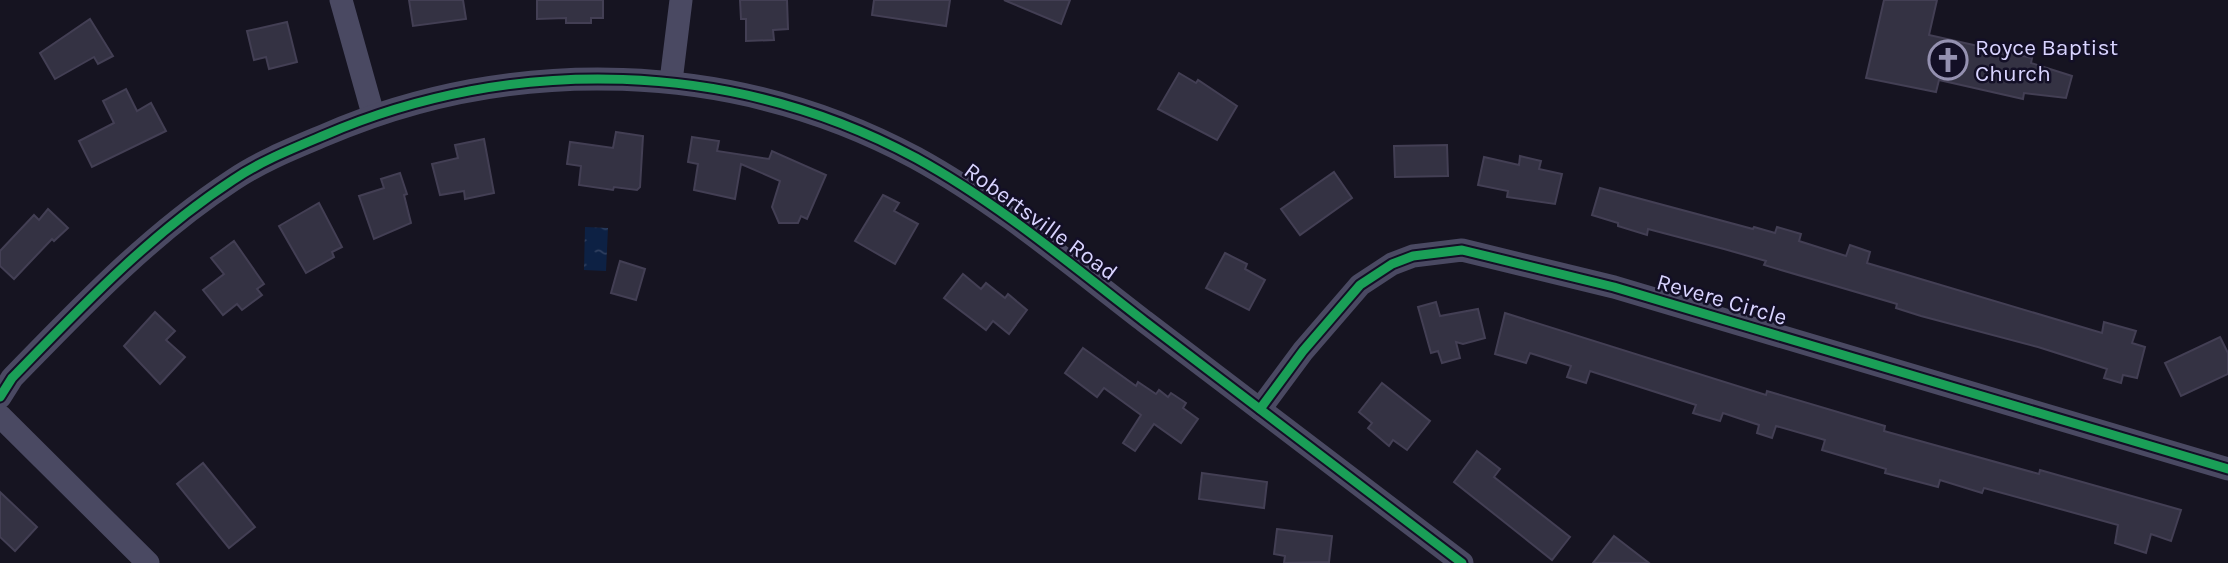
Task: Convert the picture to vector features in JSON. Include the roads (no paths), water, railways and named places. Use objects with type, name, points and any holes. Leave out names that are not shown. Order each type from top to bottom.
[{"type":"street","points":[[341,0],[373,114]]},
{"type":"street","points":[[671,81],[681,0]]},
{"type":"street","name":"Robertsville Road","points":[[0,397],[12,378],[108,278],[156,236],[236,178],[373,114],[471,89],[560,79],[671,81],[806,111],[913,157],[998,209],[1462,563]]},
{"type":"street","name":"Revere Circle","points":[[1261,409],[1303,352],[1360,285],[1392,264],[1413,256],[1462,250],[1604,284],[2228,469]]},
{"type":"street","points":[[0,416],[148,563]]},
{"type":"water","points":[[585,227],[608,228],[606,271],[584,270]]},
{"type":"place","name":"Royce Baptist Church","points":[[1948,60]]}]
